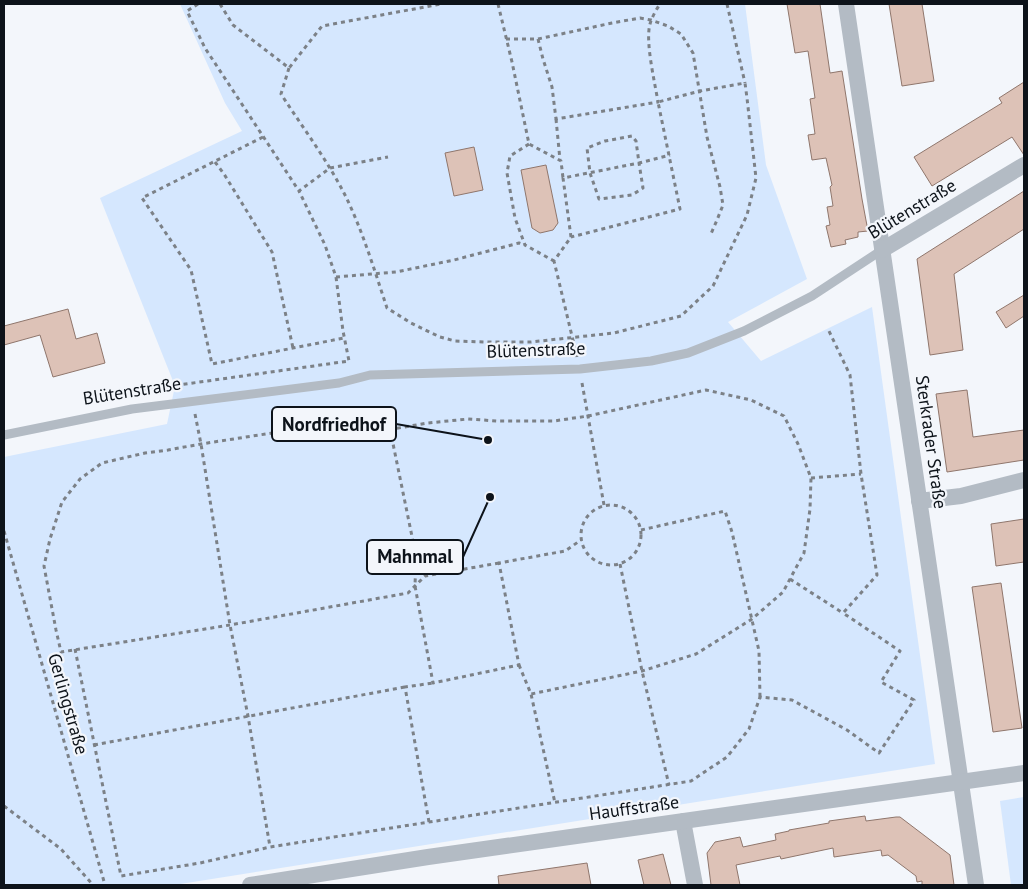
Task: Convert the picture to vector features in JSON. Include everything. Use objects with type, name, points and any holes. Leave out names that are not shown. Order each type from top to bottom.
[{"type":"street","name":"Sterkrader Straße","points":[[846,4],[976,885]]},
{"type":"street","name":"Blütenstraße","points":[[882,250],[1024,165]]},
{"type":"street","points":[[919,501],[961,496],[1024,480]]},
{"type":"street","name":"Hauffstraße","points":[[250,885],[428,856],[1024,772]]},
{"type":"street","points":[[683,821],[695,885]]},
{"type":"lane","name":"Blütenstraße","points":[[4,435],[132,409],[338,383],[370,375],[580,369],[651,361],[688,353],[744,331],[812,296],[882,250]]},
{"type":"path","points":[[136,391],[349,361],[336,277],[325,245],[300,191],[204,48],[187,11],[198,4]]},
{"type":"path","points":[[220,4],[232,25],[289,68]]},
{"type":"path","points":[[441,4],[322,26],[289,68],[282,94],[298,122],[330,168],[346,198],[362,234],[387,308],[440,337],[455,341],[531,342],[614,333],[680,316],[713,286],[748,215],[756,178],[748,98],[727,4]]},
{"type":"path","points":[[498,4],[529,144],[560,161]]},
{"type":"path","points":[[570,237],[680,209],[660,114],[649,44],[649,26],[660,4]]},
{"type":"path","points":[[506,38],[538,39],[640,18],[668,26],[681,34],[693,53],[707,138],[723,205],[710,236]]},
{"type":"path","points":[[538,39],[552,87],[570,237],[554,261],[580,369],[604,505]]},
{"type":"path","points":[[556,119],[658,102],[700,91],[744,83]]},
{"type":"path","points":[[263,136],[142,198],[191,270],[212,364],[344,338]]},
{"type":"path","points":[[632,136],[636,142],[644,188],[632,195],[599,199],[590,173],[587,148],[605,141],[632,136]]},
{"type":"path","points":[[525,245],[515,218],[507,173],[510,156],[529,144]]},
{"type":"path","points":[[563,178],[670,156]]},
{"type":"path","points":[[300,191],[330,168],[388,157]]},
{"type":"path","points":[[215,162],[272,252],[293,348]]},
{"type":"path","points":[[336,277],[396,272],[519,243],[554,261]]},
{"type":"path","points":[[828,329],[850,375],[861,474],[877,575],[843,614]]},
{"type":"path","points":[[531,694],[642,671],[696,654],[752,619],[783,592],[804,553],[810,509],[811,478],[798,444],[784,416],[751,400],[706,390],[588,416],[554,421],[526,422],[468,419],[428,423],[369,433],[285,431],[145,453],[102,463],[80,479],[62,502],[50,539],[44,566],[61,652],[230,625],[408,593],[425,576],[565,551],[581,540]]},
{"type":"path","points":[[192,402],[201,444],[230,625],[248,716],[270,847]]},
{"type":"path","points":[[390,430],[416,556],[415,586],[433,683]]},
{"type":"path","points":[[811,478],[861,474]]},
{"type":"path","points":[[604,505],[623,507],[632,513],[638,520],[641,530],[638,549],[624,562],[615,565],[596,562],[584,549],[581,540],[583,522],[588,514],[604,505]]},
{"type":"path","points":[[74,650],[121,876],[200,863],[270,847],[691,781],[727,757],[749,729],[760,697],[759,651],[732,532],[725,511],[641,530]]},
{"type":"path","name":"Gerlingstraße","points":[[4,531],[105,885]]},
{"type":"path","points":[[499,563],[519,665],[531,694],[555,803]]},
{"type":"path","points":[[620,564],[642,671],[669,785]]},
{"type":"path","points":[[760,697],[792,700],[847,730],[879,753],[914,700],[881,682],[900,651],[790,579]]},
{"type":"path","points":[[94,744],[433,683],[519,665]]},
{"type":"path","points":[[406,687],[429,822]]},
{"type":"path","points":[[4,806],[62,849],[93,885]]},
{"type":"shaded area","points":[[180,4],[745,4],[766,165],[807,279],[728,322],[761,361],[872,307],[935,764],[174,885],[4,885],[4,457],[167,424],[175,386],[100,198],[242,131],[225,103]]},
{"type":"shaded area","points":[[1024,797],[1024,885],[1011,885],[1000,801]]},
{"type":"building","points":[[787,4],[820,4],[830,73],[842,71],[868,231],[858,232],[858,237],[845,240],[846,244],[831,247],[826,226],[830,225],[827,207],[833,206],[830,187],[832,185],[826,158],[812,160],[808,135],[815,134],[810,99],[815,98],[808,51],[795,53]]},
{"type":"building","points":[[889,4],[922,4],[934,81],[902,86]]},
{"type":"building","points":[[1024,82],[1024,155],[1012,137],[932,186],[914,157],[1002,103],[999,98]]},
{"type":"building","points":[[474,147],[483,190],[454,196],[445,153]]},
{"type":"building","points":[[546,165],[558,223],[553,230],[540,233],[532,228],[521,170]]},
{"type":"building","points":[[1024,191],[1024,229],[954,274],[963,350],[930,355],[917,259]]},
{"type":"building","points":[[1024,295],[1024,316],[1006,328],[996,312]]},
{"type":"building","points":[[68,309],[76,339],[97,333],[105,363],[53,377],[40,335],[4,345],[4,326]]},
{"type":"building","points":[[967,390],[973,437],[1024,430],[1024,460],[947,472],[936,394]]},
{"type":"building","points":[[1024,519],[1024,562],[996,566],[991,524]]},
{"type":"building","points":[[1001,583],[1022,728],[993,732],[972,587]]},
{"type":"building","points":[[865,816],[866,821],[900,817],[950,855],[954,885],[922,885],[922,881],[917,882],[916,876],[888,855],[882,856],[881,850],[834,857],[833,848],[781,859],[780,856],[736,865],[740,885],[711,885],[707,853],[715,842],[740,837],[743,847],[776,840],[775,834],[789,830],[829,823],[829,821]]},
{"type":"building","points":[[663,854],[671,885],[644,885],[638,860]]},
{"type":"building","points":[[587,863],[591,885],[499,885],[498,876]]},
{"type":"place","name":"Nordfriedhof","points":[[488,440]]},
{"type":"place","name":"Mahnmal","points":[[490,497]]}]
